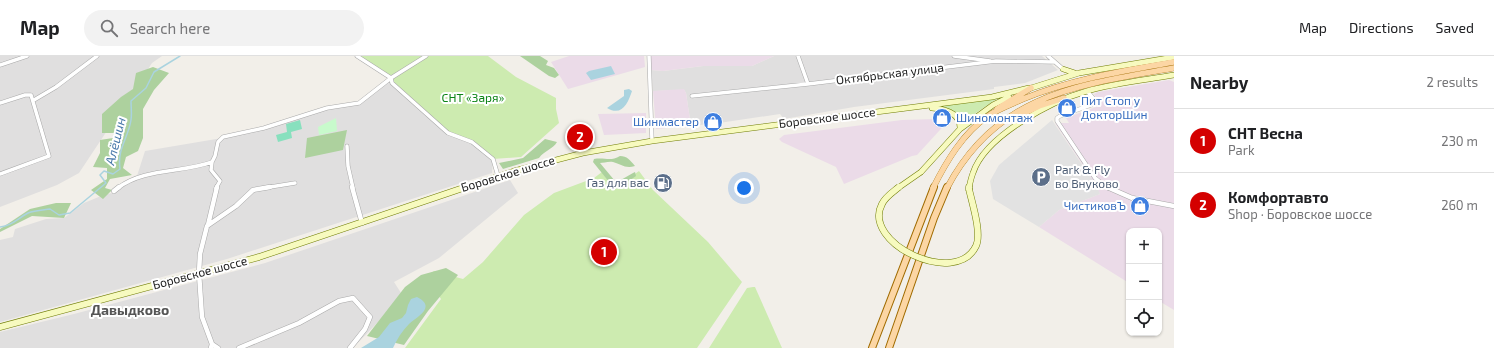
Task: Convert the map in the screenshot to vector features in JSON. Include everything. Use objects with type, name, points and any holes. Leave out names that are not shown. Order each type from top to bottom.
[{"type":"main road","points":[[1064,98],[1020,123],[999,138],[974,168],[969,179],[969,189],[977,236],[974,250],[964,258],[948,263],[930,261],[916,257],[898,247],[890,239],[881,226],[879,212],[884,201],[921,172],[960,129],[1002,100],[1060,78],[1174,57]]},
{"type":"main road","points":[[991,114],[1043,91],[1068,82],[1174,62]]},
{"type":"main road","points":[[889,348],[947,187],[967,156],[998,125],[1028,105],[1062,91],[1102,81],[1174,68]]},
{"type":"main road","points":[[1063,69],[1070,73],[1083,73]]},
{"type":"main road","points":[[1060,78],[1064,75],[1063,69]]},
{"type":"main road","points":[[998,125],[1031,110],[1087,91],[1174,75]]},
{"type":"main road","name":"Боровское шоссе","points":[[0,327],[289,248],[498,176],[535,164],[583,152],[652,140],[992,97],[1031,88]]},
{"type":"main road","points":[[872,348],[937,182],[963,140],[1002,105],[1031,88]]},
{"type":"main road","points":[[905,109],[934,108],[945,110],[954,114],[960,120],[960,129]]},
{"type":"street","points":[[0,65],[26,56]]},
{"type":"street","points":[[34,100],[56,87],[97,56]]},
{"type":"street","points":[[357,56],[391,78],[392,83],[448,133],[472,142],[493,159],[498,176]]},
{"type":"street","points":[[218,348],[212,346],[202,317],[199,273],[200,257],[207,226],[216,189],[220,181],[211,170],[218,139],[264,128],[327,108],[359,103],[386,84],[391,78],[426,56]]},
{"type":"street","points":[[649,56],[652,140]]},
{"type":"street","points":[[798,56],[808,84]]},
{"type":"street","name":"Октябрьская улица","points":[[954,56],[996,61],[1054,62]]},
{"type":"street","points":[[1048,56],[1063,69]]},
{"type":"street","name":"Октябрьская улица","points":[[692,96],[808,84],[996,61]]},
{"type":"street","points":[[1087,91],[1093,99],[1091,106],[1060,116],[1057,118],[1057,121],[1095,178],[1103,186],[1118,193],[1174,206]]},
{"type":"street","points":[[0,103],[29,94],[31,95],[34,100],[49,156],[0,174]]},
{"type":"street","points":[[347,146],[347,159],[351,186],[362,223]]},
{"type":"street","points":[[114,191],[119,186],[136,179],[212,162]]},
{"type":"street","points":[[207,226],[236,206],[253,190],[295,183]]},
{"type":"street","points":[[239,348],[321,313],[344,299],[350,298],[356,300],[370,319],[350,348]]},
{"type":"shaded area","points":[[0,56],[162,56],[152,63],[79,173],[57,185],[0,207]]},
{"type":"shaded area","points":[[569,56],[644,56],[645,67],[568,89],[551,62]]},
{"type":"shaded area","points":[[651,56],[774,56],[752,66],[703,66],[663,71],[651,70]]},
{"type":"shaded area","points":[[774,56],[1042,56],[1058,70],[1025,83],[994,87],[994,89],[854,107],[784,119],[780,114],[719,123],[716,118],[708,119],[709,124],[691,126],[686,93],[684,90],[653,91],[651,70],[663,71],[703,66],[752,66]]},
{"type":"shaded area","points":[[391,78],[493,159],[492,173],[227,259],[0,322],[0,240],[13,237],[15,229],[46,219],[64,218],[84,203],[106,194],[113,193],[136,179],[145,151],[234,136],[336,106],[364,100]]},
{"type":"shaded area","points":[[1169,80],[1174,82],[1174,310],[1162,303],[1162,228],[1126,228],[1126,281],[1039,227],[1059,210],[1100,194],[1055,123],[1069,123],[1066,118],[1096,107],[1101,107],[1094,94],[1098,92]]},
{"type":"shaded area","points":[[684,89],[686,93],[691,126],[656,129],[653,91]]},
{"type":"shaded area","points":[[646,113],[646,133],[604,135],[598,114]]},
{"type":"shaded area","points":[[943,115],[950,119],[917,155],[844,184],[836,167],[782,142],[779,139],[784,135],[902,120],[935,119],[934,117]]},
{"type":"shaded area","name":"Park & Fly во Внуково","points":[[1052,120],[1097,187],[1100,194],[1059,210],[1039,227],[993,199],[990,181],[999,165]]},
{"type":"shaded area","points":[[510,180],[518,193],[439,258],[394,282],[403,296],[353,348],[0,348],[0,332],[74,314],[265,263]]},
{"type":"green space","name":"СНТ «Заря»","points":[[356,56],[488,56],[516,77],[556,98],[556,109],[559,123],[521,157],[493,159],[472,142],[448,133],[392,83],[391,78]]},
{"type":"green space","points":[[520,56],[540,56],[548,61],[546,65],[554,68],[559,75],[555,78],[549,76]]},
{"type":"green space","points":[[153,67],[169,73],[154,90],[143,109],[143,138],[138,151],[126,157],[123,168],[132,175],[110,179],[105,188],[112,190],[103,199],[91,190],[107,179],[107,168],[93,167],[100,153],[100,140],[113,138],[115,133],[102,133],[102,114],[121,97],[133,89],[136,73]]},
{"type":"green space","points":[[998,98],[964,121],[955,112],[940,106]]},
{"type":"green space","points":[[336,118],[337,131],[319,135],[318,127]]},
{"type":"green space","points":[[300,120],[302,129],[291,132],[292,138],[278,142],[276,135],[287,132],[286,124]]},
{"type":"green space","points":[[347,130],[343,150],[305,158],[307,138]]},
{"type":"green space","points":[[545,139],[557,142],[539,158],[503,169],[499,163],[523,158]]},
{"type":"green space","points":[[620,156],[630,160],[635,166],[626,167],[611,162],[600,163],[615,181],[619,181],[635,172],[636,176],[623,185],[614,188],[593,162],[594,159],[613,159]]},
{"type":"green space","points":[[639,171],[653,190],[708,242],[742,282],[697,348],[405,348],[441,299],[426,278],[434,271],[463,279],[483,262],[524,215],[554,193],[594,178],[602,172],[617,187]]},
{"type":"green space","points":[[56,203],[71,203],[64,218],[32,216],[0,232],[0,229],[30,209]]},
{"type":"green space","points":[[446,268],[458,275],[428,311],[404,345],[367,336],[405,287],[421,275]]},
{"type":"green space","points":[[755,287],[782,348],[709,348],[747,288]]},
{"type":"water","points":[[611,66],[615,74],[591,80],[586,73],[589,71]]},
{"type":"water","points":[[629,89],[632,91],[629,100],[624,107],[617,111],[607,108],[624,96],[624,90]]},
{"type":"water","points":[[417,297],[425,304],[424,312],[404,329],[393,348],[361,348],[379,337],[390,323],[402,318],[406,313],[411,299]]},
{"type":"waterway","name":"Алёшин","points":[[0,227],[15,222],[28,213],[36,211],[50,209],[59,215],[70,213],[106,183],[100,175],[104,171],[113,174],[120,169],[119,162],[121,149],[130,127],[131,101],[146,88],[154,72],[180,56]]},
{"type":"place","name":"Пит Стоп у ДокторШин","points":[[1067,108]]},
{"type":"place","name":"Шиномонтаж","points":[[942,118]]},
{"type":"place","name":"Шинмастер","points":[[713,122]]},
{"type":"place","name":"Комфортавто","points":[[580,137]]},
{"type":"place","name":"Park & Fly во Внуково","points":[[1041,177]]},
{"type":"place","name":"Газ для вас","points":[[663,183]]},
{"type":"place","name":"ЧистиковЪ","points":[[1140,206]]},
{"type":"place","name":"СНТ Весна","points":[[604,252]]},
{"type":"district","name":"Давыдково","points":[[130,310]]}]
